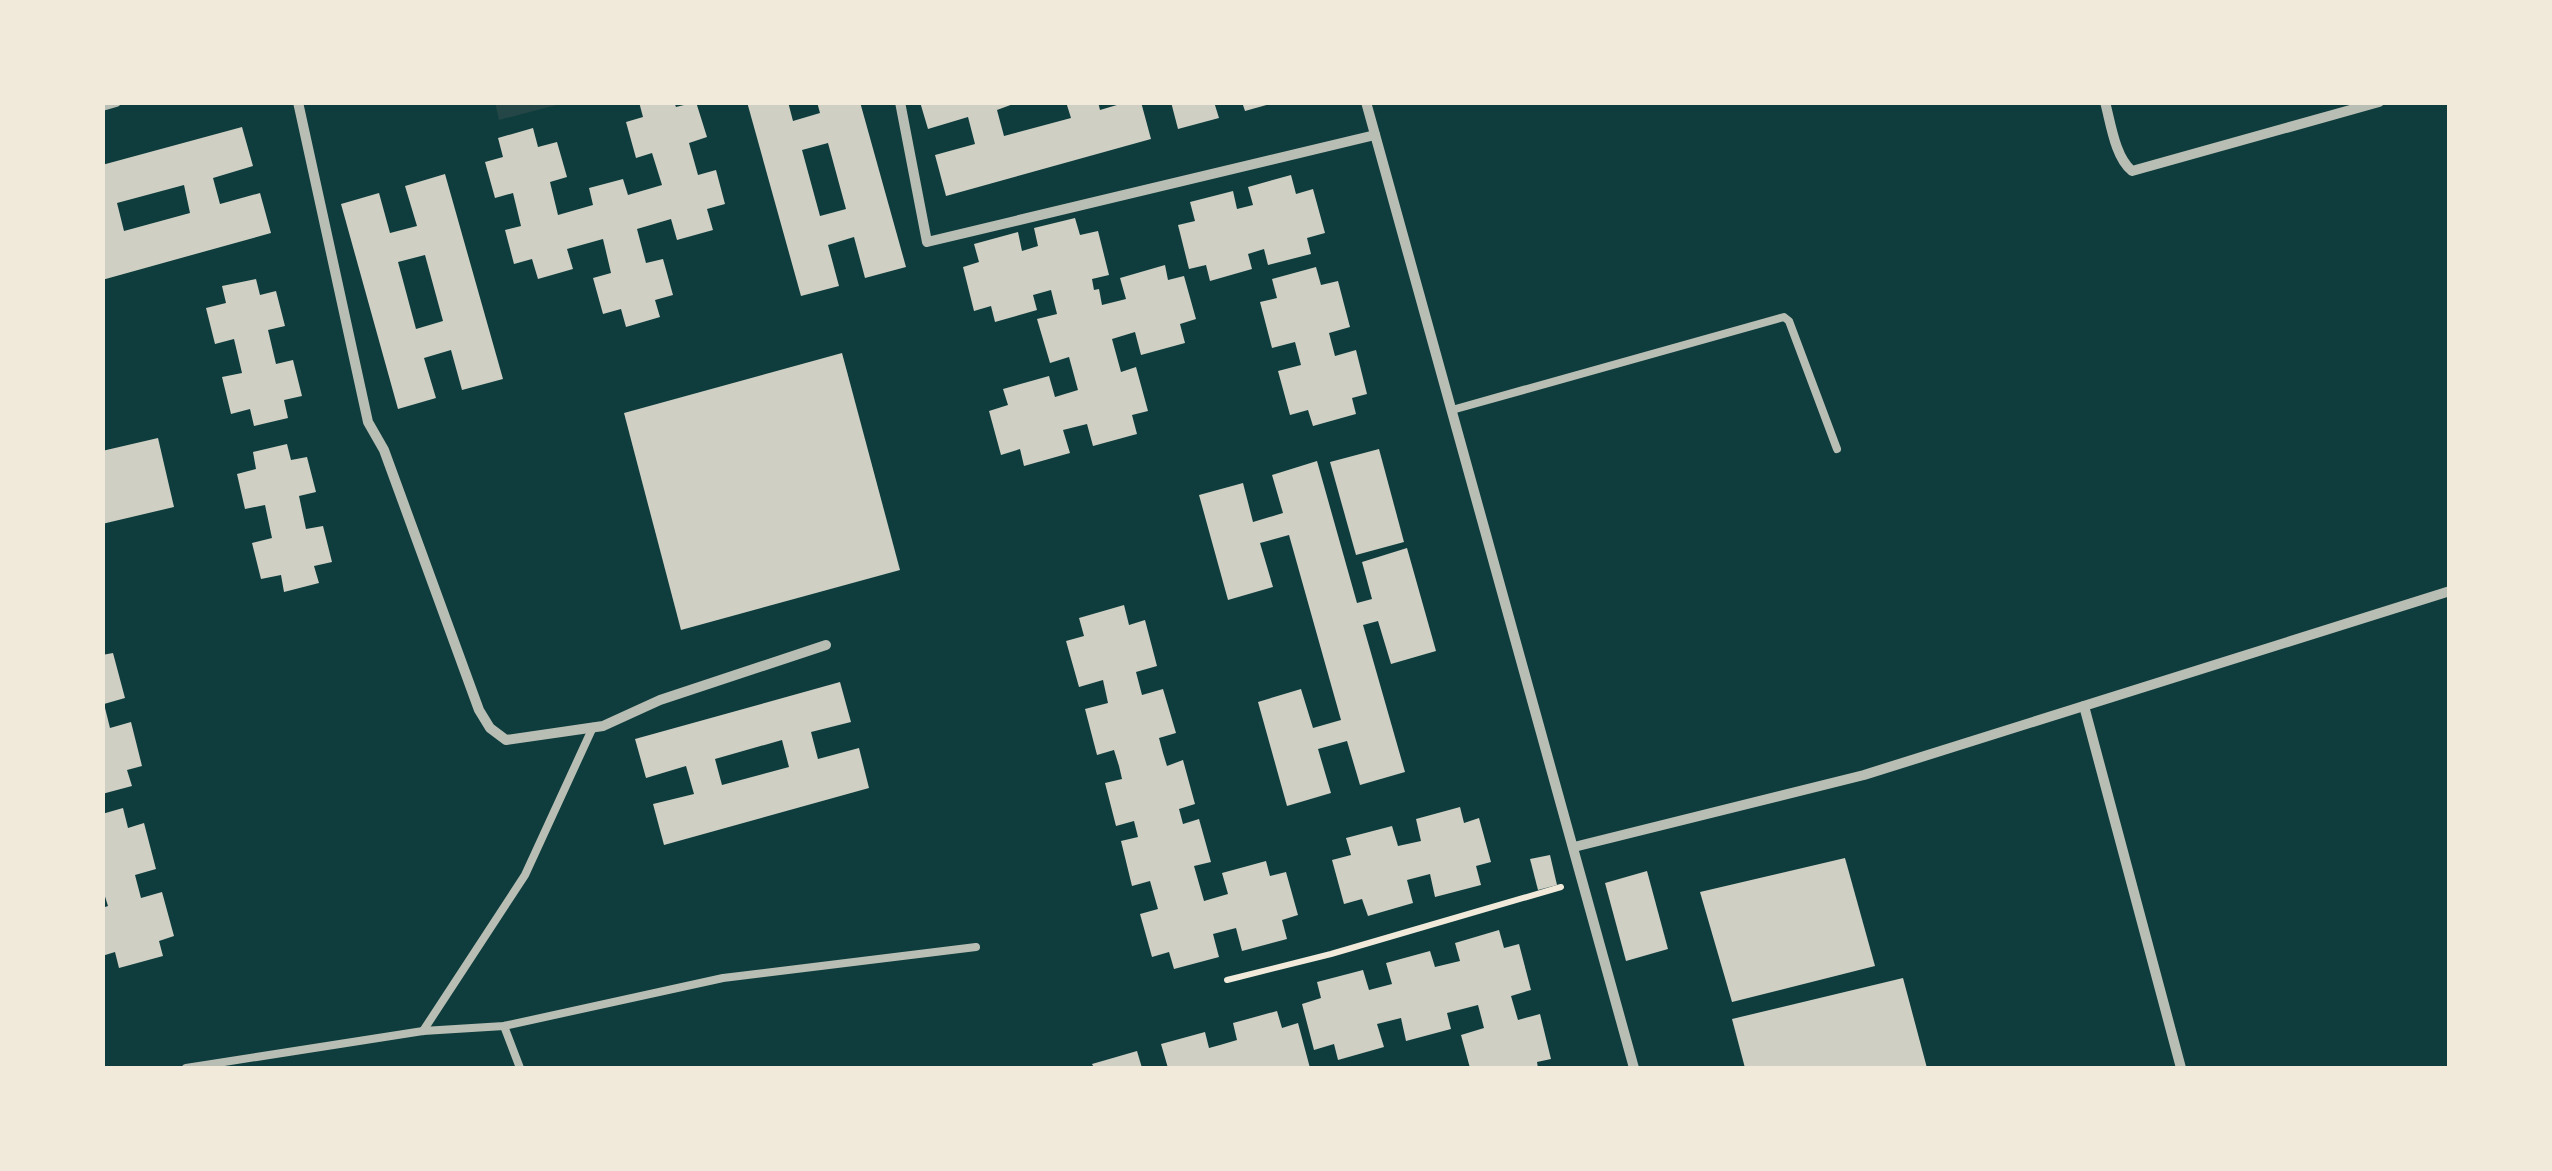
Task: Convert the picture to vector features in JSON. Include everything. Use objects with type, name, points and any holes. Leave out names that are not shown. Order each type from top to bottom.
[{"type":"street","points":[[102,106],[116,102]]},
{"type":"street","points":[[298,102],[368,422],[384,450],[479,710],[490,728],[506,740],[604,726],[660,700],[826,645]]},
{"type":"street","points":[[900,102],[928,242],[1375,134]]},
{"type":"street","points":[[1366,102],[1634,1068]]},
{"type":"street","points":[[2105,102],[2122,160],[2132,171],[2379,102]]},
{"type":"street","points":[[1574,846],[1864,775],[2450,591]]},
{"type":"street","points":[[2084,706],[2181,1068]]},
{"type":"lane","points":[[1452,410],[1784,317],[1789,321],[1837,449]]},
{"type":"lane","points":[[424,1031],[525,875],[593,727]]},
{"type":"lane","points":[[186,1068],[424,1031],[504,1026],[723,978],[976,947]]},
{"type":"lane","points":[[504,1026],[520,1068]]},
{"type":"path","points":[[1227,980],[1581,881]]},
{"type":"shaded area","points":[[495,102],[564,102],[564,103],[499,120]]},
{"type":"building","points":[[639,102],[674,102],[676,107],[696,102],[707,137],[689,143],[698,175],[716,170],[725,204],[707,209],[713,230],[677,240],[671,219],[637,229],[646,263],[663,259],[673,295],[655,300],[660,317],[626,327],[621,309],[603,314],[593,278],[611,273],[603,239],[567,249],[573,269],[538,279],[532,259],[514,264],[505,230],[521,226],[513,193],[495,198],[485,162],[503,157],[498,138],[533,128],[538,147],[557,142],[567,177],[550,182],[558,215],[593,205],[589,188],[623,179],[628,195],[662,185],[652,153],[636,158],[626,122],[643,117]]},
{"type":"building","points":[[747,102],[788,102],[793,121],[820,113],[817,102],[860,102],[906,267],[865,278],[854,237],[828,245],[839,286],[801,296]],"holes":[[[828,143],[846,209],[820,216],[802,150]]]},
{"type":"building","points":[[920,102],[1019,102],[997,110],[1004,136],[1071,118],[1066,102],[1098,102],[1100,110],[1141,102],[1151,139],[946,196],[935,155],[975,144],[968,117],[928,129]]},
{"type":"building","points":[[1171,102],[1214,102],[1219,118],[1178,129]]},
{"type":"building","points":[[1242,102],[1270,102],[1270,104],[1245,111]]},
{"type":"building","points":[[242,127],[253,166],[213,178],[220,204],[260,193],[271,233],[102,280],[102,165]],"holes":[[[184,185],[190,213],[124,231],[117,203]]]},
{"type":"building","points":[[445,174],[503,379],[462,390],[451,350],[424,358],[436,398],[398,409],[341,204],[379,193],[390,233],[417,226],[405,186]],"holes":[[[425,255],[443,321],[416,329],[398,262]]]},
{"type":"building","points":[[1291,175],[1296,194],[1313,189],[1325,233],[1307,238],[1311,254],[1268,265],[1264,249],[1248,254],[1252,269],[1210,281],[1206,265],[1189,269],[1178,225],[1195,221],[1190,202],[1233,191],[1237,209],[1253,205],[1248,187]]},
{"type":"building","points":[[1075,218],[1080,235],[1098,231],[1109,275],[1092,279],[1102,305],[1126,299],[1120,278],[1165,265],[1168,280],[1184,276],[1196,319],[1180,324],[1185,343],[1141,355],[1135,332],[1112,339],[1121,372],[1136,367],[1148,411],[1132,415],[1137,434],[1093,446],[1087,424],[1063,430],[1070,453],[1024,466],[1020,449],[1001,455],[989,411],[1008,405],[1003,389],[1049,376],[1055,397],[1078,390],[1069,357],[1050,363],[1037,319],[1057,314],[1051,290],[1033,295],[1037,310],[995,322],[991,306],[974,311],[963,267],[979,262],[974,244],[1018,232],[1022,251],[1038,246],[1034,228]]},
{"type":"building","points":[[1316,267],[1321,285],[1338,281],[1350,327],[1329,333],[1335,356],[1356,350],[1367,394],[1352,398],[1356,414],[1313,426],[1308,410],[1290,415],[1278,371],[1301,365],[1295,342],[1272,348],[1260,302],[1277,298],[1272,279]]},
{"type":"building","points":[[256,279],[260,295],[276,291],[285,326],[268,330],[276,364],[293,360],[302,396],[284,400],[288,418],[254,426],[250,409],[231,414],[222,377],[242,373],[234,339],[215,344],[206,308],[226,303],[222,286]]},
{"type":"building","points":[[842,353],[900,570],[681,630],[624,413]]},
{"type":"building","points":[[158,438],[174,507],[102,524],[102,451]]},
{"type":"building","points":[[287,444],[291,460],[307,457],[316,492],[299,496],[306,529],[323,526],[332,562],[314,566],[319,583],[284,592],[281,575],[261,579],[252,543],[272,538],[265,505],[245,509],[237,474],[256,469],[253,452]]},
{"type":"building","points":[[1379,449],[1404,542],[1356,555],[1330,462]]},
{"type":"building","points":[[1317,461],[1357,603],[1372,599],[1362,562],[1407,548],[1436,651],[1391,664],[1378,621],[1363,625],[1405,772],[1360,785],[1347,741],[1318,749],[1331,793],[1287,806],[1258,702],[1301,689],[1313,728],[1341,720],[1289,535],[1260,543],[1273,587],[1228,600],[1199,495],[1243,483],[1253,522],[1283,513],[1272,475]]},
{"type":"building","points":[[1124,605],[1129,625],[1145,620],[1157,666],[1136,672],[1142,695],[1163,689],[1176,733],[1159,738],[1163,753],[1167,766],[1183,760],[1195,804],[1179,809],[1183,824],[1199,819],[1211,862],[1194,866],[1204,901],[1228,894],[1222,873],[1266,861],[1270,876],[1286,872],[1298,915],[1282,920],[1287,939],[1242,951],[1236,928],[1213,934],[1219,957],[1174,969],[1169,952],[1152,957],[1140,914],[1158,909],[1150,881],[1132,886],[1121,841],[1138,837],[1134,821],[1116,826],[1105,783],[1122,779],[1119,766],[1114,750],[1097,755],[1085,709],[1108,703],[1103,680],[1079,687],[1066,641],[1084,636],[1079,618]]},
{"type":"building","points":[[113,653],[125,698],[104,704],[110,728],[131,722],[142,766],[127,770],[132,786],[102,794],[102,655]]},
{"type":"building","points":[[840,682],[851,722],[811,732],[818,759],[859,748],[869,788],[664,845],[653,804],[694,794],[686,766],[646,778],[635,739]],"holes":[[[782,740],[789,767],[722,785],[715,759]]]},
{"type":"building","points":[[1460,807],[1464,823],[1479,818],[1491,862],[1476,866],[1481,885],[1435,897],[1430,874],[1407,880],[1413,903],[1368,916],[1362,899],[1344,904],[1332,860],[1351,855],[1346,838],[1392,826],[1398,846],[1421,841],[1416,819]]},
{"type":"building","points":[[123,808],[128,828],[144,823],[156,869],[135,875],[141,898],[162,892],[174,936],[159,941],[163,956],[119,968],[115,952],[102,956],[102,908],[108,906],[102,887],[102,814]]},
{"type":"building","points":[[1550,855],[1557,885],[1538,890],[1530,859]]},
{"type":"building","points":[[1845,858],[1875,966],[1732,1002],[1700,892]]},
{"type":"building","points":[[1647,871],[1668,949],[1626,961],[1605,883]]},
{"type":"building","points":[[1499,930],[1504,948],[1519,944],[1531,990],[1511,996],[1518,1020],[1540,1014],[1551,1059],[1537,1062],[1538,1068],[1470,1068],[1461,1035],[1484,1028],[1478,1005],[1447,1013],[1451,1029],[1406,1041],[1401,1018],[1377,1024],[1384,1047],[1338,1060],[1334,1044],[1314,1050],[1302,1004],[1321,998],[1317,982],[1363,970],[1369,990],[1392,984],[1386,963],[1430,951],[1435,967],[1460,961],[1455,943]]},
{"type":"building","points":[[1903,978],[1927,1068],[1745,1068],[1732,1019]]},
{"type":"building","points":[[1277,1011],[1282,1028],[1298,1023],[1310,1068],[1168,1068],[1161,1044],[1205,1032],[1209,1048],[1220,1045],[1237,1040],[1233,1023]]},
{"type":"building","points":[[1137,1051],[1142,1068],[1094,1068],[1092,1064]]}]
